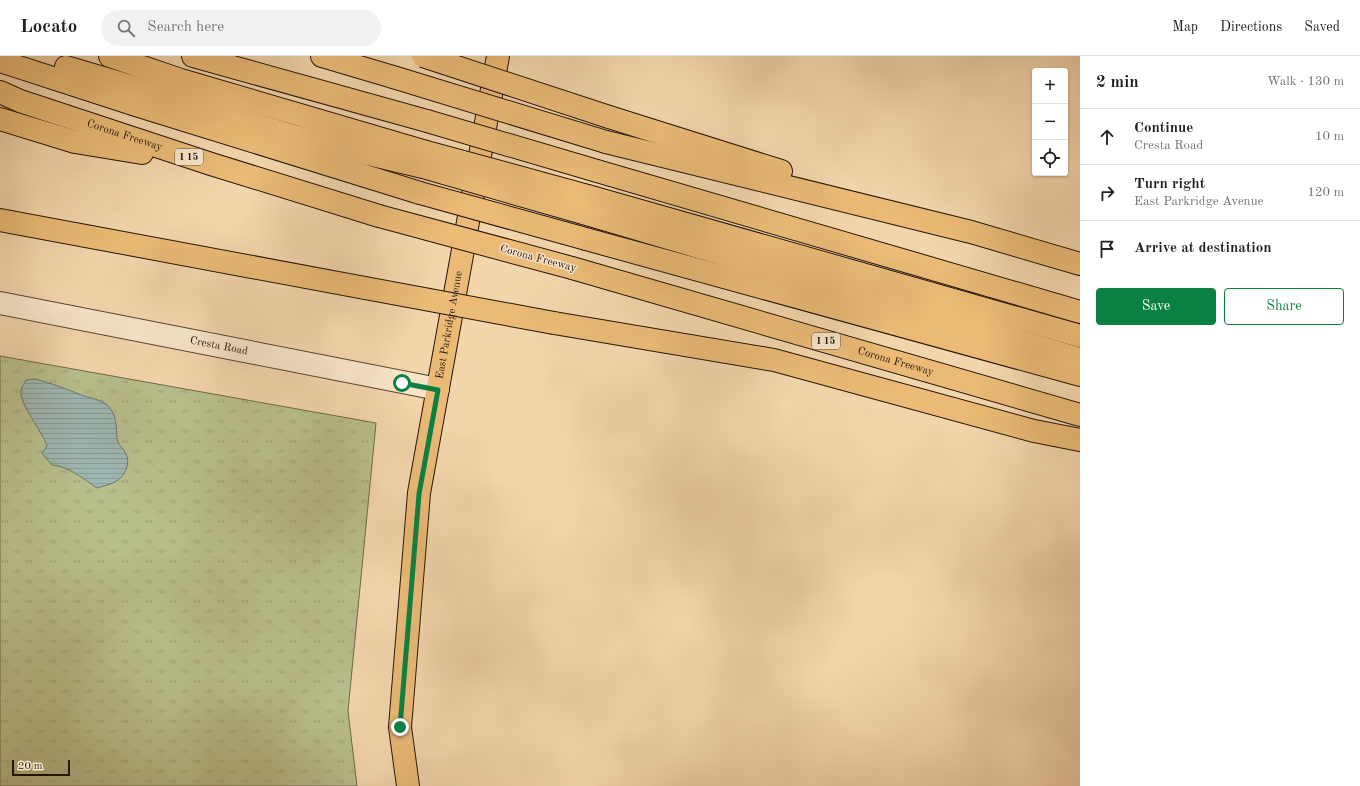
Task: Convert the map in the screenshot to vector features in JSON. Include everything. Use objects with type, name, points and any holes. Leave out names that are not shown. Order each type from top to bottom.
[{"type":"main road","points":[[31,56],[80,72],[140,78],[181,80],[423,159],[585,204],[1080,336]]},
{"type":"main road","points":[[110,56],[140,78]]},
{"type":"main road","points":[[193,56],[427,121],[1080,312]]},
{"type":"main road","points":[[322,56],[606,142],[971,232]]},
{"type":"main road","points":[[423,56],[971,232],[1080,264]]},
{"type":"main road","name":"East Parkridge Avenue","points":[[408,786],[400,727],[419,494],[498,56]]},
{"type":"main road","points":[[0,61],[420,193],[1080,375]]},
{"type":"main road","name":"Corona Freeway","points":[[0,92],[20,101],[211,164],[379,216],[572,268],[1080,415]]},
{"type":"main road","points":[[0,119],[75,142],[211,164]]},
{"type":"main road","points":[[585,204],[1080,358]]},
{"type":"main road","points":[[0,220],[554,323],[774,360],[1034,431],[1080,440]]},
{"type":"street","name":"Cresta Road","points":[[0,303],[438,390]]},
{"type":"green space","points":[[0,356],[376,423],[348,711],[357,786],[0,786]]},
{"type":"water","points":[[35,379],[99,400],[105,403],[113,412],[117,439],[126,454],[128,462],[124,474],[118,480],[97,488],[70,470],[52,465],[42,453],[47,446],[41,433],[27,411],[21,391],[26,380]]},
{"type":"route","points":[[400,727],[419,494],[438,390],[402,383]]}]
